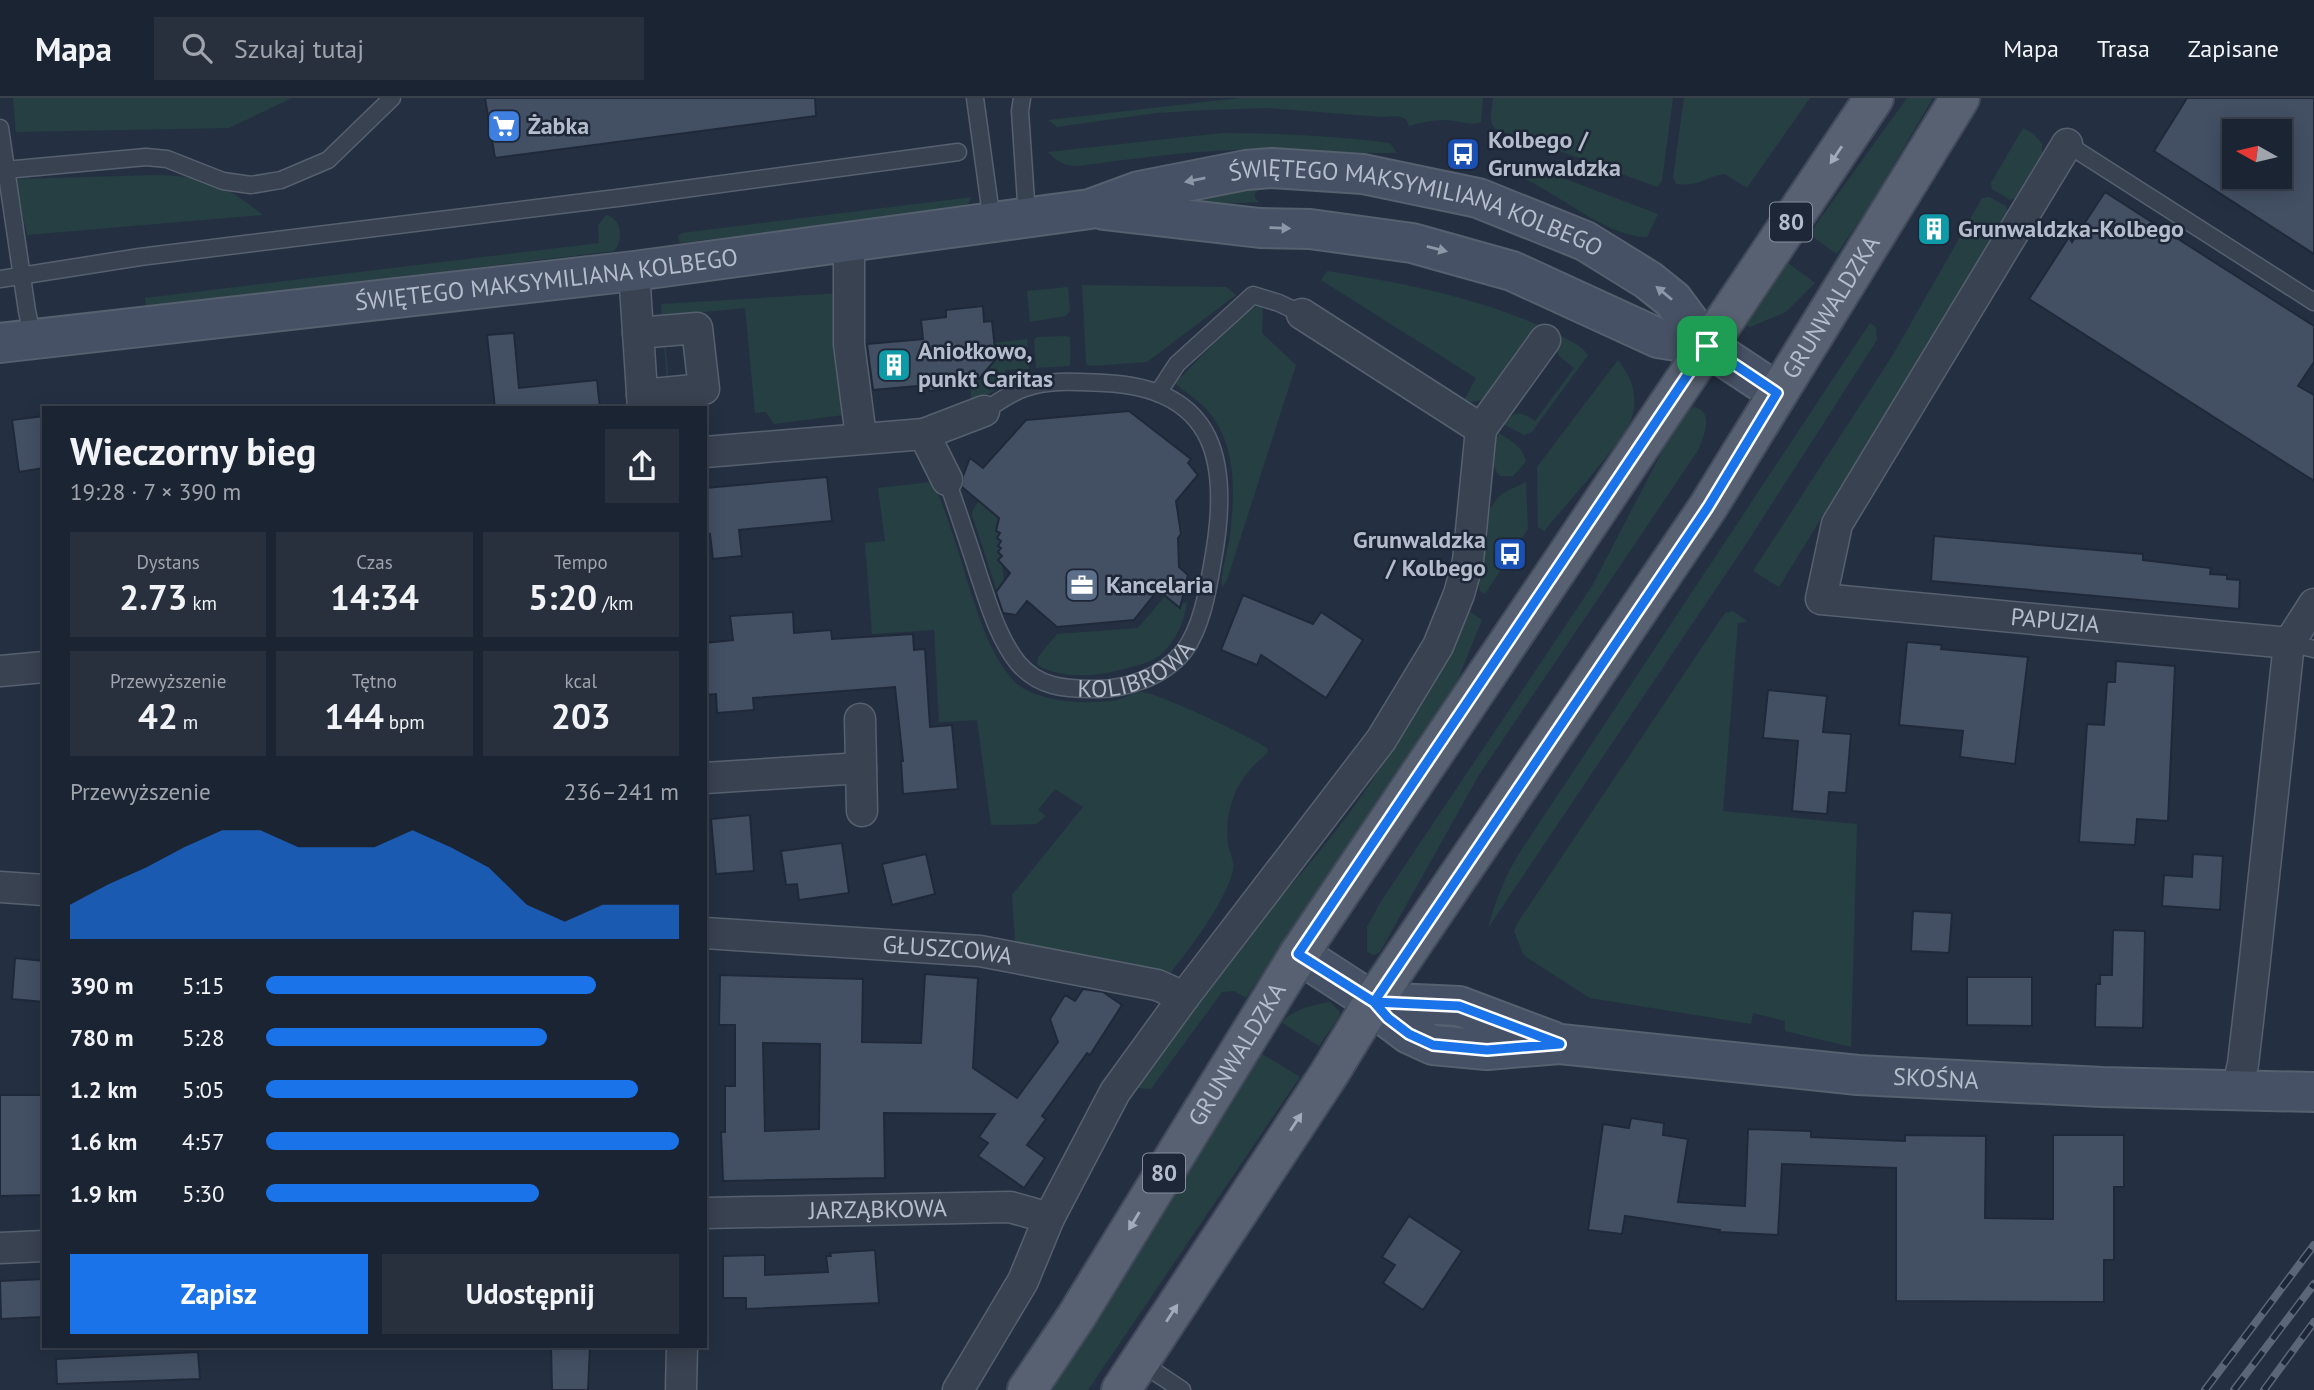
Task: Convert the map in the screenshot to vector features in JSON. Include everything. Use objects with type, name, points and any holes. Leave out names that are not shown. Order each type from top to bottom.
[{"type":"main road","name":"GRUNWALDZKA","points":[[1027,1390],[1076,1317],[1298,954],[1874,98]]},
{"type":"main road","name":"GRUNWALDZKA","points":[[1130,1376],[1374,1002],[1708,507],[1959,98]]},
{"type":"main road","name":"ŚWIĘTEGO MAKSYMILIANA KOLBEGO","points":[[17,341],[634,271],[1090,209],[1139,191],[1246,170],[1272,168],[1363,174],[1478,198],[1585,240],[1648,280],[1673,300],[1707,346],[1777,393]]},
{"type":"main road","name":"ŚWIĘTEGO MAKSYMILIANA KOLBEGO","points":[[1090,209],[1260,228],[1310,229],[1412,243],[1512,271],[1658,338],[1707,346]]},
{"type":"main road","name":"SKOŚNA","points":[[1298,954],[1374,1002],[1388,1018],[1409,1034],[1433,1045],[1487,1050],[1560,1044],[1858,1075],[2102,1087],[2314,1092]]},
{"type":"street","name":"PAPUZIA","points":[[2067,144],[1837,524],[1821,599],[2302,646]]},
{"type":"street","points":[[849,242],[849,344],[861,437]]},
{"type":"street","points":[[634,271],[638,333],[643,401],[704,389],[698,328],[638,333]]},
{"type":"street","points":[[1302,314],[1481,429]]},
{"type":"street","points":[[958,1390],[1023,1281],[1049,1218],[1115,1092],[1184,997],[1381,740],[1438,646],[1459,594],[1468,561],[1481,429],[1545,340]]},
{"type":"street","name":"KOLIBROWA","points":[[707,452],[861,437],[924,434],[984,411]]},
{"type":"street","name":"KOLIBROWA","points":[[924,434],[947,481]]},
{"type":"street","points":[[2237,1090],[2302,646],[2314,604]]},
{"type":"street","points":[[0,671],[42,667]]},
{"type":"street","points":[[860,719],[862,811]]},
{"type":"street","points":[[707,778],[861,768]]},
{"type":"street","points":[[0,887],[42,890]]},
{"type":"street","name":"GŁUSZCOWA","points":[[707,933],[980,951],[1157,985],[1184,997]]},
{"type":"street","name":"JARZĄBKOWA","points":[[707,1213],[1010,1207],[1049,1218]]},
{"type":"street","points":[[0,1248],[42,1246]]},
{"type":"street","points":[[681,1390],[682,1348]]},
{"type":"lane","points":[[5,170],[146,157],[167,159],[223,181],[251,185],[281,180],[328,160],[392,98]]},
{"type":"lane","points":[[975,98],[1010,220]]},
{"type":"lane","points":[[1010,220],[1022,98]]},
{"type":"lane","points":[[0,128],[27,311],[17,341]]},
{"type":"lane","points":[[2067,144],[2314,302]]},
{"type":"lane","points":[[0,279],[140,257],[625,197],[958,152]]},
{"type":"lane","points":[[1158,393],[1177,364],[1253,295],[1302,314]]},
{"type":"lane","name":"KOLIBROWA","points":[[947,481],[1006,646],[1028,674],[1044,684],[1063,689],[1119,687],[1164,670],[1184,650],[1194,633],[1211,571],[1219,523],[1219,468],[1214,448],[1202,427],[1189,413],[1158,393],[1132,385],[1048,383],[1017,391],[984,411]]},
{"type":"lane","points":[[1130,1376],[1182,1390]]},
{"type":"green space","points":[[13,98],[292,98],[229,128],[16,132]]},
{"type":"green space","points":[[1239,98],[1483,98],[1481,122],[1472,123],[1440,120],[1409,126],[1406,119],[1398,116],[1268,108],[1157,113],[1057,127],[1048,120]]},
{"type":"green space","points":[[1493,98],[1673,98],[1662,181],[1657,187],[1519,136],[1501,132],[1491,122]]},
{"type":"green space","points":[[1684,98],[1810,98],[1747,188],[1725,174],[1697,183],[1676,184],[1673,177]]},
{"type":"green space","points":[[1907,98],[1933,98],[1870,205],[1837,254],[1809,234]]},
{"type":"green space","points":[[2023,128],[2034,134],[2042,144],[2042,156],[2015,198],[2010,200],[1992,189],[1991,183]]},
{"type":"green space","points":[[1222,133],[1306,135],[1390,143],[1397,153],[1234,150],[1078,166],[1062,163],[1048,152]]},
{"type":"green space","points":[[1518,161],[1658,214],[1647,237],[1631,235],[1596,221],[1544,189],[1511,173]]},
{"type":"green space","points":[[159,175],[215,184],[263,215],[27,235],[15,179]]},
{"type":"green space","points":[[1259,190],[1255,193],[1255,198],[1259,202],[1122,209],[1193,191]]},
{"type":"green space","points":[[972,197],[968,204],[949,209],[680,243],[678,236],[682,233]]},
{"type":"green space","points":[[1989,197],[2006,206],[2008,214],[1779,587],[1753,571],[1894,353],[1982,198]]},
{"type":"green space","points":[[606,215],[615,221],[620,230],[614,251],[146,307],[145,298],[599,243],[598,225]]},
{"type":"green space","points":[[1788,263],[1815,283],[1786,312],[1750,327],[1746,325],[1746,319]]},
{"type":"green space","points":[[1327,271],[1442,293],[1499,310],[1567,339],[1581,347],[1588,355],[1532,432],[1524,435],[1503,424],[1514,414],[1525,415],[1535,421],[1574,368],[1559,356],[1557,351],[1560,348],[1539,331],[1488,399],[1471,402],[1464,400],[1476,378],[1321,280]]},
{"type":"green space","points":[[1082,285],[1226,287],[1236,295],[1147,362],[1092,366],[1086,362]]},
{"type":"green space","points":[[1068,287],[1070,310],[1066,316],[1030,322],[1027,291]]},
{"type":"green space","points":[[842,293],[834,340],[844,415],[774,424],[766,412],[755,413],[745,308],[663,316],[669,406],[661,304]]},
{"type":"green space","points":[[1263,302],[1262,333],[1296,365],[1227,580],[1222,588],[1233,503],[1229,454],[1217,424],[1208,411],[1175,383],[1241,316]]},
{"type":"green space","points":[[1870,323],[1876,327],[1877,340],[1748,541],[1488,928],[1501,889],[1520,852]]},
{"type":"green space","points":[[1037,337],[1070,337],[1070,366],[1036,368],[1034,340]]},
{"type":"green space","points":[[1027,339],[1029,369],[1006,370],[990,394],[971,398],[970,380],[994,343]]},
{"type":"green space","points":[[1618,360],[1633,388],[1633,412],[1629,424],[1622,437],[1544,531],[1538,527],[1537,467]]},
{"type":"green space","points":[[1693,407],[1700,409],[1706,418],[1699,449],[1479,775],[1380,952],[1374,955],[1367,952],[1367,927],[1380,903],[1592,586],[1680,417]]},
{"type":"green space","points":[[1499,433],[1516,445],[1525,457],[1526,462],[1513,476],[1500,476],[1492,460],[1492,449]]},
{"type":"green space","points":[[1526,482],[1528,529],[1485,594],[1480,591],[1478,582],[1483,571],[1488,511],[1501,494]]},
{"type":"green space","points":[[934,483],[956,543],[985,633],[998,659],[1014,681],[1035,694],[1063,701],[1117,700],[1139,692],[1150,694],[1206,717],[1268,749],[1267,754],[1241,782],[1231,805],[1227,831],[1233,867],[1229,883],[1206,924],[1169,975],[1015,942],[1012,895],[1083,807],[1055,789],[1038,810],[1046,816],[1036,824],[991,825],[977,720],[939,722],[934,630],[872,634],[865,543],[885,541],[878,488]]},
{"type":"green space","points":[[979,501],[1003,522],[998,521],[996,524],[1003,529],[996,531],[1004,537],[997,538],[1005,543],[998,546],[1005,551],[1004,561],[1001,557],[998,560],[1002,564],[1004,581],[997,591],[972,515]]},
{"type":"green space","points":[[1165,596],[1177,606],[1187,602],[1175,638],[1166,650],[1154,659],[1122,669],[1085,675],[1060,673],[1037,665],[1038,657],[1057,634],[1138,628]]},
{"type":"green space","points":[[1733,611],[1748,622],[1738,623],[1723,811],[1857,824],[1851,1047],[1785,1031],[1785,1021],[1753,1013],[1751,1024],[1590,998],[1523,954],[1514,931],[1725,613]]},
{"type":"green space","points":[[1471,612],[1482,620],[1456,684],[1246,998],[1234,991],[1222,992],[1151,1089],[1138,1088],[1186,1012],[1340,826],[1360,798],[1403,731],[1467,614]]},
{"type":"green space","points":[[1330,1002],[1340,1012],[1339,1017],[1319,1046],[1281,1022],[1304,1008]]},
{"type":"green space","points":[[1259,1052],[1300,1077],[1088,1390],[1050,1390],[1086,1338]]},
{"type":"building","points":[[485,98],[815,98],[816,116],[495,158]]},
{"type":"building","points":[[2187,98],[2314,98],[2314,254],[2154,151]]},
{"type":"building","points":[[2105,192],[2314,326],[2314,362],[2298,386],[2314,395],[2314,481],[2029,299],[2069,237],[2072,242]]},
{"type":"building","points":[[983,306],[984,322],[992,321],[996,359],[979,379],[955,382],[955,388],[929,391],[928,385],[873,390],[867,344],[923,339],[921,320],[946,317],[946,310]]},
{"type":"building","points":[[514,333],[519,388],[597,380],[600,406],[495,406],[487,335]]},
{"type":"building","points":[[1129,411],[1191,459],[1188,463],[1198,475],[1176,501],[1181,534],[1178,538],[1179,567],[1188,575],[1180,608],[1158,590],[1134,620],[1057,627],[1027,601],[1016,615],[1003,613],[996,592],[1010,573],[998,560],[1002,556],[998,552],[1001,548],[998,546],[1001,541],[997,538],[1000,533],[996,531],[999,518],[962,487],[970,458],[983,468],[1026,420]]},
{"type":"building","points":[[42,416],[42,468],[19,472],[12,420]]},
{"type":"building","points":[[827,477],[832,521],[739,530],[742,556],[713,559],[710,534],[707,535],[707,488]]},
{"type":"building","points":[[1934,536],[2143,554],[2143,560],[2211,568],[2210,574],[2227,575],[2227,579],[2240,580],[2239,609],[1931,581]]},
{"type":"building","points":[[1243,595],[1313,624],[1321,612],[1363,640],[1326,698],[1261,655],[1257,665],[1221,650]]},
{"type":"building","points":[[793,612],[794,633],[831,630],[832,639],[913,634],[914,650],[925,649],[930,727],[952,725],[958,789],[903,794],[903,761],[895,687],[753,698],[754,710],[717,713],[716,694],[707,695],[707,643],[733,640],[730,616]]},
{"type":"building","points":[[1907,642],[1942,645],[1941,649],[2028,657],[2015,764],[1960,757],[1963,731],[1899,725]]},
{"type":"building","points":[[2116,661],[2175,666],[2168,821],[2137,819],[2135,845],[2079,842],[2087,724],[2104,725],[2107,682],[2115,682]]},
{"type":"building","points":[[1768,690],[1827,696],[1823,732],[1851,734],[1846,793],[1829,792],[1827,814],[1792,811],[1798,741],[1763,738]]},
{"type":"building","points":[[750,815],[754,871],[716,874],[711,819]]},
{"type":"building","points":[[842,843],[849,893],[799,900],[797,884],[786,885],[781,851]]},
{"type":"building","points":[[926,854],[935,894],[892,905],[882,864]]},
{"type":"building","points":[[2193,854],[2223,856],[2220,910],[2162,906],[2164,875],[2192,877]]},
{"type":"building","points":[[1913,911],[1952,913],[1949,953],[1911,951]]},
{"type":"building","points":[[2113,930],[2145,931],[2143,1028],[2095,1027],[2096,984],[2100,984],[2100,975],[2112,975]]},
{"type":"building","points":[[15,958],[42,961],[42,1002],[12,999]]},
{"type":"building","points":[[925,974],[978,978],[973,1068],[1017,1098],[1058,1042],[1050,1019],[1065,995],[1075,1001],[1083,989],[1103,992],[1122,1005],[1090,1055],[1087,1053],[1042,1116],[1046,1119],[1027,1145],[1045,1158],[1024,1188],[978,1156],[988,1143],[979,1137],[995,1114],[884,1113],[885,1178],[723,1181],[721,1132],[725,1132],[725,1086],[735,1086],[735,1025],[719,1025],[720,975],[863,979],[862,1042],[921,1043]],"holes":[[[763,1043],[820,1044],[819,1129],[765,1131]]]},
{"type":"building","points":[[1967,977],[2032,977],[2032,1026],[1967,1025]]},
{"type":"building","points":[[0,1095],[42,1095],[42,1195],[0,1196]]},
{"type":"building","points":[[1631,1118],[1664,1123],[1663,1135],[1688,1139],[1678,1202],[1745,1206],[1748,1129],[1811,1131],[1811,1137],[1905,1141],[1905,1135],[1986,1136],[1985,1218],[2053,1219],[2053,1135],[2124,1135],[2124,1187],[2114,1187],[2114,1260],[2104,1260],[2104,1302],[1896,1301],[1896,1168],[1782,1164],[1778,1235],[1719,1232],[1720,1230],[1625,1216],[1622,1234],[1588,1230],[1603,1124],[1629,1128]]},
{"type":"building","points":[[1409,1216],[1462,1251],[1423,1310],[1383,1283],[1395,1265],[1382,1257]]},
{"type":"building","points":[[875,1250],[879,1303],[746,1309],[746,1298],[723,1298],[723,1256],[765,1255],[765,1275],[828,1272],[826,1256],[831,1256],[830,1253]]},
{"type":"building","points":[[42,1279],[42,1317],[1,1319],[0,1281]]},
{"type":"building","points":[[551,1348],[590,1348],[588,1390],[552,1390]]},
{"type":"building","points":[[198,1352],[200,1379],[57,1384],[56,1359]]},
{"type":"railway","points":[[2205,1390],[2314,1245]]},
{"type":"railway","points":[[2234,1390],[2314,1284]]},
{"type":"railway","points":[[2264,1390],[2314,1322]]},
{"type":"place","name":"Żabka","points":[[504,126]]},
{"type":"place","name":"Kolbego / Grunwaldzka","points":[[1463,154]]},
{"type":"place","name":"Grunwaldzka-Kolbego","points":[[1934,229]]},
{"type":"place","name":"Aniołkowo, punkt Caritas","points":[[894,365]]},
{"type":"place","name":"Grunwaldzka / Kolbego","points":[[1510,554]]},
{"type":"place","name":"Kancelaria","points":[[1082,585]]},
{"type":"route","points":[[1707,346],[1298,954],[1374,1002],[1388,1018],[1409,1034],[1433,1045],[1487,1050],[1560,1044],[1459,1006],[1374,1002],[1708,507],[1777,393],[1707,346]]}]
